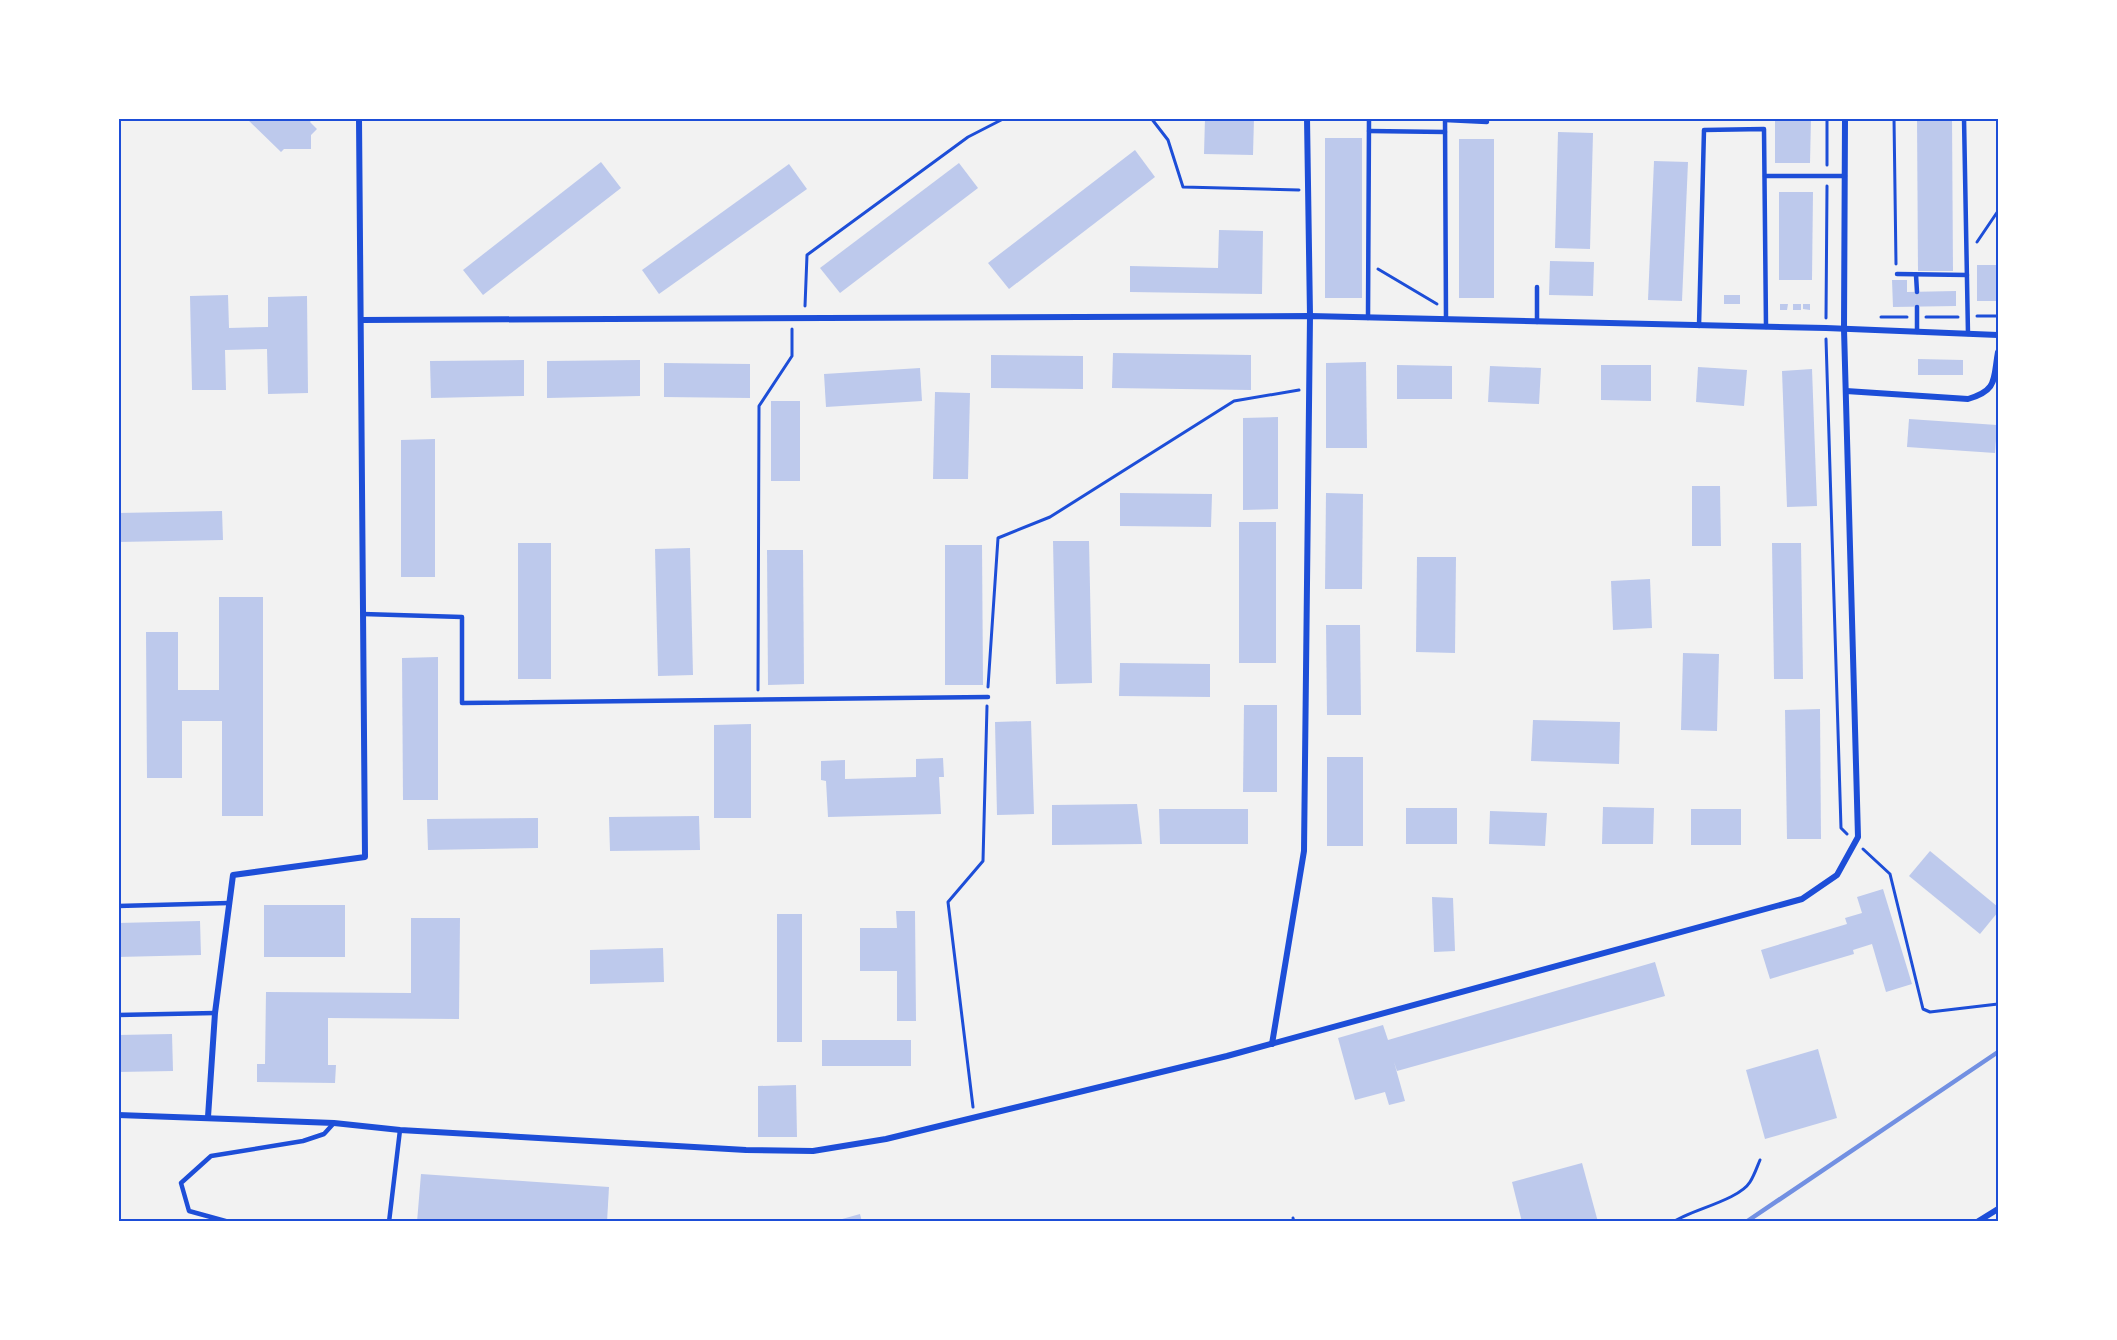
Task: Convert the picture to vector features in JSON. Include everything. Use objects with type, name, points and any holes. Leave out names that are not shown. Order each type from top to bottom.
[{"type":"street","points":[[208,1117],[215,1013],[233,876],[365,857],[359,118]]},
{"type":"street","points":[[1272,1044],[1304,851],[1310,316],[1307,118]]},
{"type":"street","points":[[118,1115],[334,1123],[400,1130],[734,1150],[813,1151],[886,1139],[1272,1044],[1802,898],[1837,875],[1858,837],[1844,329],[1845,118]]},
{"type":"street","points":[[361,320],[1310,316],[1826,328],[1998,335]]},
{"type":"street","points":[[1846,391],[1968,399],[1983,395],[1992,386],[1998,352]]},
{"type":"street","points":[[1977,1221],[1998,1209]]},
{"type":"lane","points":[[1368,318],[1369,118]]},
{"type":"lane","points":[[1965,118],[1968,334]]},
{"type":"lane","points":[[1446,319],[1445,119],[1487,122]]},
{"type":"lane","points":[[1699,326],[1704,130],[1764,129],[1766,327]]},
{"type":"lane","points":[[1369,131],[1445,132]]},
{"type":"lane","points":[[1765,176],[1845,176]]},
{"type":"lane","points":[[1897,274],[1967,275]]},
{"type":"lane","points":[[1916,275],[1917,292]]},
{"type":"lane","points":[[1537,287],[1537,322]]},
{"type":"lane","points":[[1917,307],[1917,332]]},
{"type":"lane","points":[[363,614],[462,617],[462,703],[988,697]]},
{"type":"lane","points":[[118,906],[229,903]]},
{"type":"lane","points":[[118,1015],[215,1013]]},
{"type":"lane","points":[[229,1221],[189,1211],[181,1183],[211,1156],[303,1141],[324,1134],[334,1123]]},
{"type":"lane","points":[[389,1221],[400,1130]]},
{"type":"path","points":[[805,318],[807,255],[968,137],[1005,118]]},
{"type":"path","points":[[1151,118],[1168,140],[1183,188],[1308,190]]},
{"type":"path","points":[[1827,118],[1826,328],[1841,828],[1890,874],[1923,1009],[1930,1012],[1998,1004]]},
{"type":"path","points":[[1894,118],[1897,274]]},
{"type":"path","points":[[1966,258],[1998,211]]},
{"type":"path","points":[[1368,263],[1446,310]]},
{"type":"path","points":[[758,699],[759,406],[792,356],[792,318]]},
{"type":"path","points":[[974,1118],[948,902],[983,861],[988,697],[998,538],[1050,517],[1234,401],[1309,388]]},
{"type":"path","points":[[1673,1221],[1681,1216],[1718,1204],[1749,1185],[1760,1160]]},
{"type":"building","points":[[246,118],[313,118],[310,122],[317,129],[311,135],[311,149],[284,149],[281,152]]},
{"type":"building","points":[[1205,118],[1254,118],[1253,155],[1204,154]]},
{"type":"building","points":[[1775,118],[1811,118],[1810,163],[1775,163]]},
{"type":"building","points":[[1917,118],[1952,118],[1953,271],[1918,271]]},
{"type":"building","points":[[1558,132],[1593,133],[1590,249],[1555,248]]},
{"type":"building","points":[[1325,138],[1362,138],[1362,298],[1325,298]]},
{"type":"building","points":[[1459,139],[1494,139],[1494,298],[1459,298]]},
{"type":"building","points":[[1135,150],[1155,177],[1009,289],[988,263]]},
{"type":"building","points":[[1654,161],[1688,162],[1682,301],[1648,300]]},
{"type":"building","points":[[601,162],[621,188],[483,295],[463,270]]},
{"type":"building","points":[[959,163],[978,188],[840,293],[820,268]]},
{"type":"building","points":[[789,164],[807,189],[659,294],[642,270]]},
{"type":"building","points":[[1779,192],[1813,192],[1812,280],[1779,280]]},
{"type":"building","points":[[1219,230],[1263,231],[1262,294],[1130,292],[1130,266],[1218,268]]},
{"type":"building","points":[[1550,261],[1594,262],[1593,296],[1549,295]]},
{"type":"building","points":[[1977,265],[1998,265],[1998,301],[1977,301]]},
{"type":"building","points":[[1892,280],[1907,280],[1907,292],[1956,291],[1956,306],[1893,307]]},
{"type":"building","points":[[228,295],[229,328],[268,327],[268,297],[307,296],[308,393],[268,394],[267,349],[225,350],[226,390],[192,390],[190,296]]},
{"type":"building","points":[[1724,295],[1740,295],[1740,304],[1724,304]]},
{"type":"building","points":[[1780,304],[1788,304],[1787,310],[1780,310]]},
{"type":"building","points":[[1793,304],[1801,304],[1801,310],[1793,310]]},
{"type":"building","points":[[1803,304],[1810,304],[1810,310],[1803,309]]},
{"type":"building","points":[[1113,353],[1251,355],[1251,390],[1112,388]]},
{"type":"building","points":[[991,355],[1083,356],[1083,389],[991,388]]},
{"type":"building","points":[[1918,359],[1963,360],[1963,375],[1918,375]]},
{"type":"building","points":[[524,360],[524,396],[431,398],[430,361]]},
{"type":"building","points":[[640,360],[640,396],[547,398],[547,361]]},
{"type":"building","points":[[1366,362],[1367,448],[1326,448],[1326,363]]},
{"type":"building","points":[[664,363],[750,364],[750,398],[664,397]]},
{"type":"building","points":[[1397,365],[1452,366],[1452,399],[1397,399]]},
{"type":"building","points":[[1601,365],[1651,365],[1651,401],[1601,400]]},
{"type":"building","points":[[1490,366],[1541,368],[1539,404],[1488,402]]},
{"type":"building","points":[[1698,367],[1747,370],[1744,406],[1696,402]]},
{"type":"building","points":[[920,368],[922,401],[826,407],[824,374]]},
{"type":"building","points":[[1812,369],[1817,506],[1787,507],[1782,371]]},
{"type":"building","points":[[935,392],[970,393],[968,479],[933,479]]},
{"type":"building","points":[[771,401],[800,401],[800,481],[771,481]]},
{"type":"building","points":[[1278,417],[1278,509],[1243,510],[1243,418]]},
{"type":"building","points":[[1909,419],[1997,425],[1995,453],[1907,447]]},
{"type":"building","points":[[435,439],[435,577],[401,577],[401,440]]},
{"type":"building","points":[[1692,486],[1720,486],[1721,546],[1692,546]]},
{"type":"building","points":[[1120,493],[1212,494],[1211,527],[1120,526]]},
{"type":"building","points":[[1326,493],[1363,494],[1362,589],[1325,589]]},
{"type":"building","points":[[222,511],[223,540],[118,542],[118,513]]},
{"type":"building","points":[[1239,522],[1276,522],[1276,663],[1239,663]]},
{"type":"building","points":[[1053,541],[1089,541],[1092,683],[1056,684]]},
{"type":"building","points":[[518,543],[551,543],[551,679],[518,679]]},
{"type":"building","points":[[1772,543],[1801,543],[1803,679],[1774,679]]},
{"type":"building","points":[[945,545],[982,545],[983,685],[945,685]]},
{"type":"building","points":[[690,548],[693,675],[658,676],[655,549]]},
{"type":"building","points":[[767,550],[803,550],[804,684],[768,685]]},
{"type":"building","points":[[1417,557],[1456,557],[1455,653],[1416,652]]},
{"type":"building","points":[[1650,579],[1652,628],[1613,630],[1611,581]]},
{"type":"building","points":[[219,597],[263,597],[263,816],[222,816],[222,721],[182,721],[182,778],[147,778],[146,632],[178,632],[178,690],[219,690]]},
{"type":"building","points":[[1326,625],[1360,625],[1361,715],[1327,715]]},
{"type":"building","points":[[1683,653],[1719,654],[1717,731],[1681,730]]},
{"type":"building","points":[[438,657],[438,800],[403,800],[402,658]]},
{"type":"building","points":[[1120,663],[1210,664],[1210,697],[1119,696]]},
{"type":"building","points":[[1244,705],[1277,705],[1277,792],[1243,792]]},
{"type":"building","points":[[1820,709],[1821,839],[1787,839],[1785,710]]},
{"type":"building","points":[[1533,720],[1620,722],[1619,764],[1531,761]]},
{"type":"building","points":[[1031,721],[1034,814],[997,815],[995,722]]},
{"type":"building","points":[[751,724],[751,818],[714,818],[714,725]]},
{"type":"building","points":[[1327,757],[1363,757],[1363,846],[1327,846]]},
{"type":"building","points":[[943,758],[944,777],[939,777],[941,814],[828,817],[826,781],[821,780],[821,761],[845,760],[845,779],[916,777],[916,759]]},
{"type":"building","points":[[1137,804],[1142,844],[1052,845],[1052,805]]},
{"type":"building","points":[[1603,807],[1654,808],[1653,844],[1602,844]]},
{"type":"building","points":[[1406,808],[1457,808],[1457,844],[1406,844]]},
{"type":"building","points":[[1159,809],[1248,809],[1248,844],[1160,844]]},
{"type":"building","points":[[1691,809],[1741,809],[1741,845],[1691,845]]},
{"type":"building","points":[[1490,811],[1547,813],[1545,846],[1489,844]]},
{"type":"building","points":[[699,816],[700,850],[610,851],[609,817]]},
{"type":"building","points":[[538,818],[538,848],[428,850],[427,819]]},
{"type":"building","points":[[1930,851],[1998,907],[1998,912],[1980,934],[1909,876]]},
{"type":"building","points":[[1883,889],[1912,984],[1886,992],[1872,944],[1853,950],[1854,954],[1770,979],[1761,950],[1847,924],[1845,918],[1862,913],[1857,897]]},
{"type":"building","points":[[1432,897],[1453,898],[1455,951],[1434,952]]},
{"type":"building","points":[[264,905],[345,905],[345,957],[264,957]]},
{"type":"building","points":[[896,911],[915,911],[916,1021],[897,1021],[897,971],[860,971],[860,928],[897,928]]},
{"type":"building","points":[[777,914],[802,914],[802,1042],[777,1042]]},
{"type":"building","points":[[411,918],[460,918],[459,1019],[328,1018],[328,1065],[336,1065],[335,1083],[257,1082],[257,1064],[265,1064],[266,992],[411,993]]},
{"type":"building","points":[[200,921],[201,955],[118,957],[118,923]]},
{"type":"building","points":[[663,948],[664,982],[590,984],[590,950]]},
{"type":"building","points":[[1655,962],[1665,996],[1397,1071],[1394,1062],[1405,1101],[1389,1105],[1385,1092],[1355,1100],[1338,1038],[1383,1025],[1388,1040]]},
{"type":"building","points":[[172,1034],[173,1071],[118,1072],[118,1035]]},
{"type":"building","points":[[822,1040],[911,1040],[911,1066],[822,1066]]},
{"type":"building","points":[[1818,1049],[1837,1118],[1765,1139],[1746,1070]]},
{"type":"building","points":[[796,1085],[797,1137],[758,1137],[758,1086]]},
{"type":"building","points":[[1582,1163],[1598,1222],[1522,1222],[1512,1182]]},
{"type":"building","points":[[421,1174],[609,1187],[607,1222],[417,1222]]},
{"type":"building","points":[[860,1214],[862,1222],[835,1222],[835,1221]]},
{"type":"railway","points":[[1746,1222],[1998,1052]]}]
